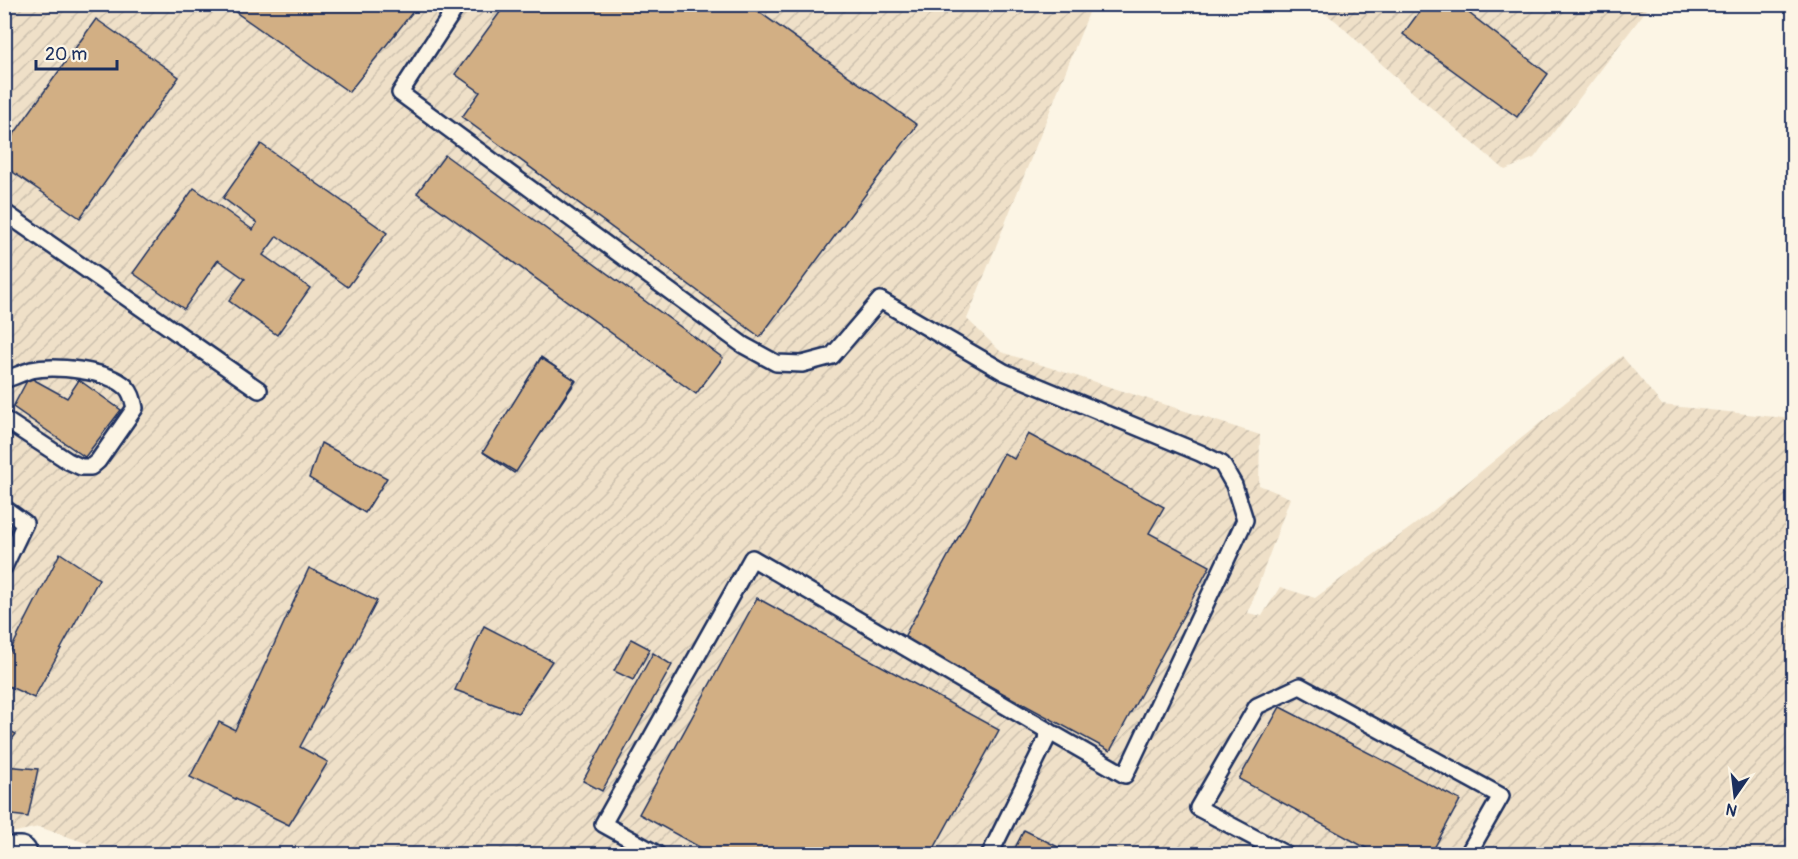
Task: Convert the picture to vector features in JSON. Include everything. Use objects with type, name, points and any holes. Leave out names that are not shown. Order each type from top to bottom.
[{"type":"street","points":[[10,855],[20,855]]},
{"type":"lane","points":[[458,4],[399,93],[743,345],[776,363],[802,364],[832,356],[880,300],[1004,372],[1222,464],[1234,485],[1245,520],[1125,775],[752,558],[603,824],[657,855]]},
{"type":"lane","points":[[4,212],[259,390]]},
{"type":"lane","points":[[4,380],[32,370],[62,368],[86,371],[110,378],[124,386],[132,396],[135,408],[98,461],[91,467],[81,467],[68,461],[4,419]]},
{"type":"lane","points":[[4,508],[25,523],[4,567]]},
{"type":"lane","points":[[1285,855],[1198,808],[1257,706],[1300,686],[1501,796],[1468,855]]},
{"type":"lane","points":[[990,855],[1050,732]]},
{"type":"shaded area","points":[[5,5],[1092,5],[967,319],[1001,352],[1260,435],[1259,485],[1290,498],[1248,613],[1262,616],[1280,587],[1315,598],[1429,514],[1622,356],[1662,405],[1793,419],[1793,854],[112,854],[101,848],[39,827],[5,834]]},
{"type":"shaded area","points":[[1312,5],[1650,5],[1534,158],[1505,170],[1404,85],[1336,21]]},
{"type":"building","points":[[224,4],[419,4],[349,92]]},
{"type":"building","points":[[506,4],[748,4],[917,125],[760,337],[462,117],[480,92],[455,74]]},
{"type":"building","points":[[1425,4],[1457,4],[1548,74],[1517,117],[1403,34]]},
{"type":"building","points":[[96,19],[179,77],[80,218],[4,166],[4,148]]},
{"type":"building","points":[[261,144],[387,233],[348,287],[277,236],[263,255],[310,288],[277,335],[229,301],[245,279],[218,260],[184,309],[133,273],[194,188],[253,230],[257,223],[223,198]]},
{"type":"building","points":[[445,155],[723,358],[696,394],[417,193]]},
{"type":"building","points":[[541,357],[576,381],[514,473],[484,453]]},
{"type":"building","points":[[541,358],[575,380],[516,472],[483,452]]},
{"type":"building","points":[[29,377],[67,398],[79,380],[121,410],[85,457],[13,407]]},
{"type":"building","points":[[1028,434],[1164,507],[1149,533],[1210,566],[1110,751],[903,639],[1004,453],[1014,459]]},
{"type":"building","points":[[321,443],[387,478],[365,513],[309,478]]},
{"type":"building","points":[[60,553],[99,579],[34,698],[4,684],[4,663]]},
{"type":"building","points":[[309,568],[377,601],[300,747],[328,762],[289,825],[190,777],[219,722],[235,730]]},
{"type":"building","points":[[757,598],[999,730],[931,854],[712,854],[639,814]]},
{"type":"building","points":[[484,626],[552,661],[518,713],[455,690]]},
{"type":"building","points":[[631,639],[650,649],[633,680],[614,671]]},
{"type":"building","points":[[653,653],[672,665],[602,791],[583,781]]},
{"type":"building","points":[[1280,707],[1460,800],[1431,854],[1377,854],[1239,779]]},
{"type":"building","points":[[4,728],[16,734],[4,750]]},
{"type":"building","points":[[4,766],[38,769],[28,817],[4,814]]},
{"type":"building","points":[[1024,830],[1072,854],[1012,854]]}]
